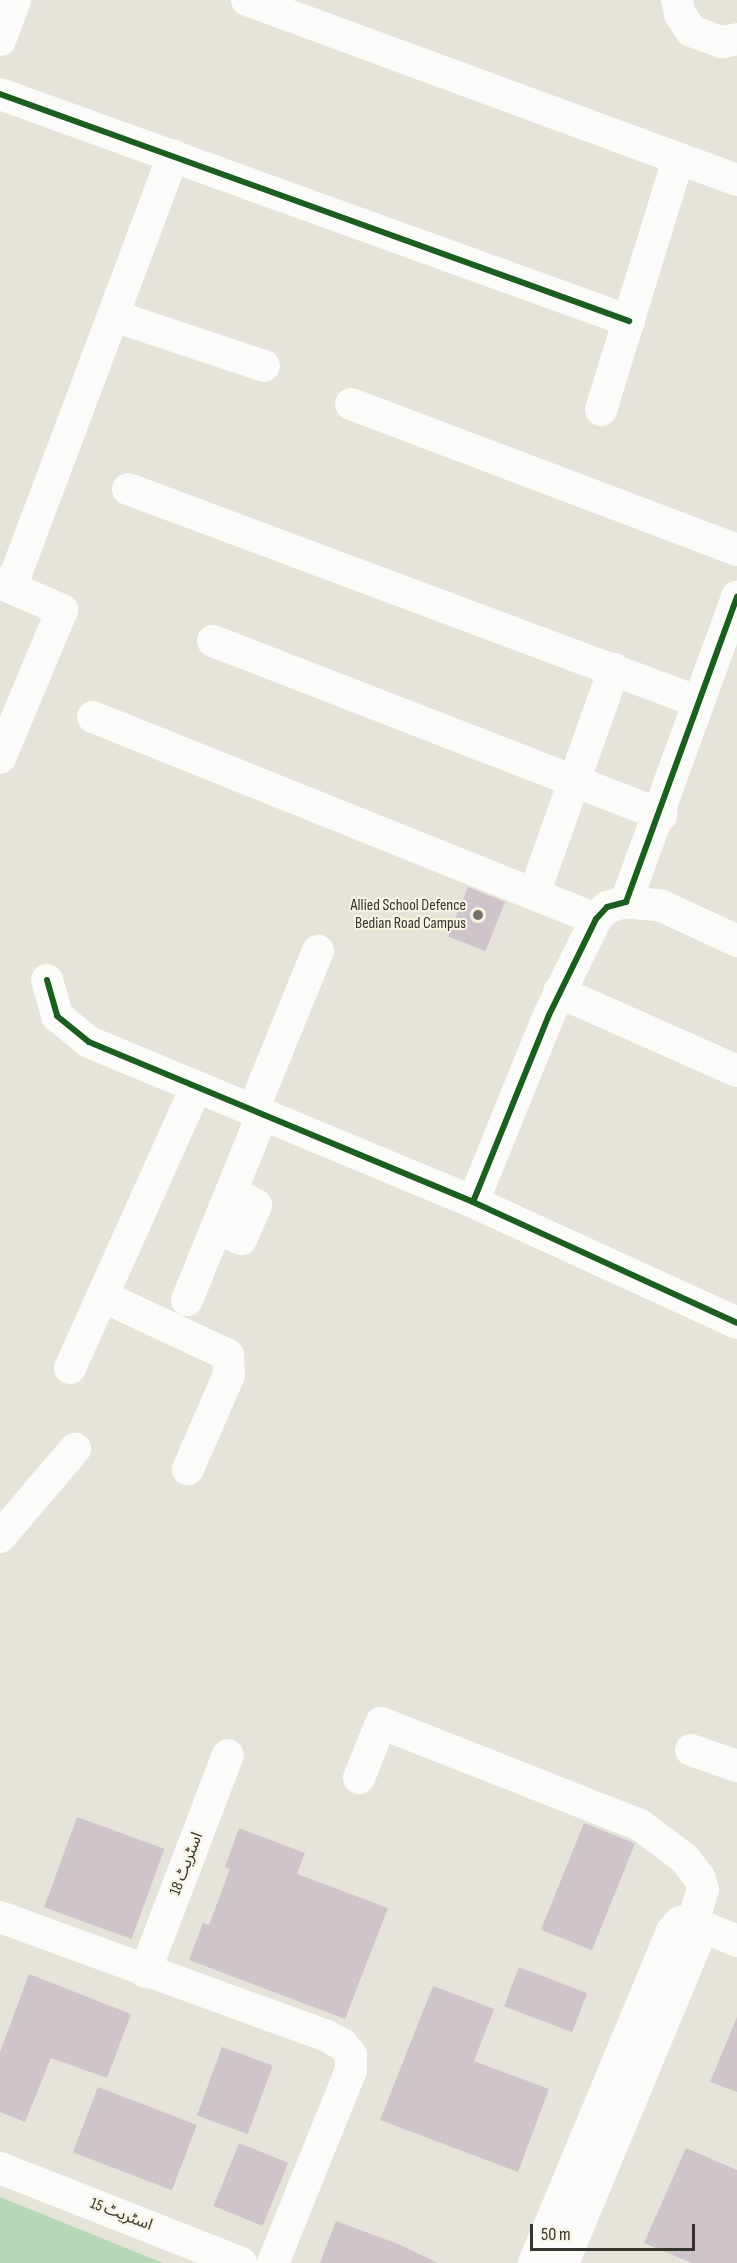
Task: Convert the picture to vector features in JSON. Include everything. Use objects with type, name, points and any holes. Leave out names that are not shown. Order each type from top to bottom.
[{"type":"street","points":[[0,40],[15,0]]},
{"type":"street","points":[[247,0],[737,180]]},
{"type":"street","points":[[677,0],[680,14],[691,31],[722,42],[737,39]]},
{"type":"street","points":[[0,94],[629,321]]},
{"type":"street","points":[[0,758],[62,610],[5,585],[114,316],[173,155]]},
{"type":"street","points":[[601,410],[678,159]]},
{"type":"street","points":[[114,316],[264,366]]},
{"type":"street","points":[[351,404],[737,550]]},
{"type":"street","points":[[128,489],[699,702]]},
{"type":"street","points":[[626,902],[661,815],[737,597]]},
{"type":"street","points":[[213,641],[661,815]]},
{"type":"street","points":[[534,894],[614,669]]},
{"type":"street","points":[[93,717],[596,919]]},
{"type":"street","points":[[473,1202],[560,992],[596,919],[607,907],[626,902],[662,906],[737,941]]},
{"type":"street","points":[[187,1300],[217,1227],[242,1239],[256,1205],[231,1192],[318,951]]},
{"type":"street","points":[[46,980],[57,1016],[89,1042],[473,1202],[737,1323]]},
{"type":"street","points":[[560,992],[737,1071]]},
{"type":"street","points":[[70,1368],[196,1088]]},
{"type":"street","points":[[102,1296],[228,1355],[229,1375],[188,1469]]},
{"type":"street","points":[[0,1537],[75,1449]]},
{"type":"street","points":[[359,1778],[381,1723],[640,1825],[684,1858],[699,1877],[702,1893],[693,1922]]},
{"type":"street","points":[[691,1750],[737,1766]]},
{"type":"street","name":"اسٹریٹ 18","points":[[145,1972],[228,1755]]},
{"type":"street","points":[[0,1917],[145,1972],[325,2035],[343,2045],[351,2055],[351,2070],[273,2263]]},
{"type":"street","points":[[534,2263],[672,1930],[680,1922],[693,1922],[737,1941]]},
{"type":"street","points":[[563,2263],[698,1938],[700,1931],[693,1922]]},
{"type":"street","name":"اسٹریٹ 15","points":[[0,2168],[242,2263]]},
{"type":"green space","points":[[0,2197],[163,2263],[0,2263]]},
{"type":"building","name":"Allied School Defence Bedian Road Campus","points":[[468,887],[505,902],[485,951],[448,936]]},
{"type":"building","points":[[77,1817],[164,1849],[132,1939],[44,1907]]},
{"type":"building","points":[[584,1823],[635,1844],[592,1950],[541,1930]]},
{"type":"building","points":[[239,1828],[305,1853],[297,1874],[388,1908],[345,2019],[189,1960],[203,1923],[209,1925],[230,1869],[225,1867]]},
{"type":"building","points":[[519,1967],[587,1993],[572,2032],[504,2006]]},
{"type":"building","points":[[29,1974],[131,2014],[107,2078],[51,2058],[25,2122],[0,2112],[0,2052]]},
{"type":"building","points":[[433,1986],[494,2009],[474,2061],[549,2089],[518,2172],[380,2120]]},
{"type":"building","points":[[737,2017],[737,2092],[710,2082]]},
{"type":"building","points":[[222,2047],[273,2065],[248,2134],[197,2116]]},
{"type":"building","points":[[98,2087],[197,2125],[172,2190],[73,2152]]},
{"type":"building","points":[[239,2143],[288,2163],[263,2226],[214,2206]]},
{"type":"building","points":[[686,2148],[737,2170],[737,2263],[692,2263],[644,2243]]},
{"type":"building","points":[[336,2221],[398,2244],[438,2263],[320,2263]]},
{"type":"cycle path","points":[[0,94],[629,321]]},
{"type":"cycle path","points":[[473,1202],[549,1015],[596,919],[607,907],[626,902],[737,597]]},
{"type":"cycle path","points":[[47,980],[57,1016],[89,1042],[473,1202],[737,1323]]},
{"type":"place","name":"Allied School Defence Bedian Road Campus","points":[[478,915]]}]
